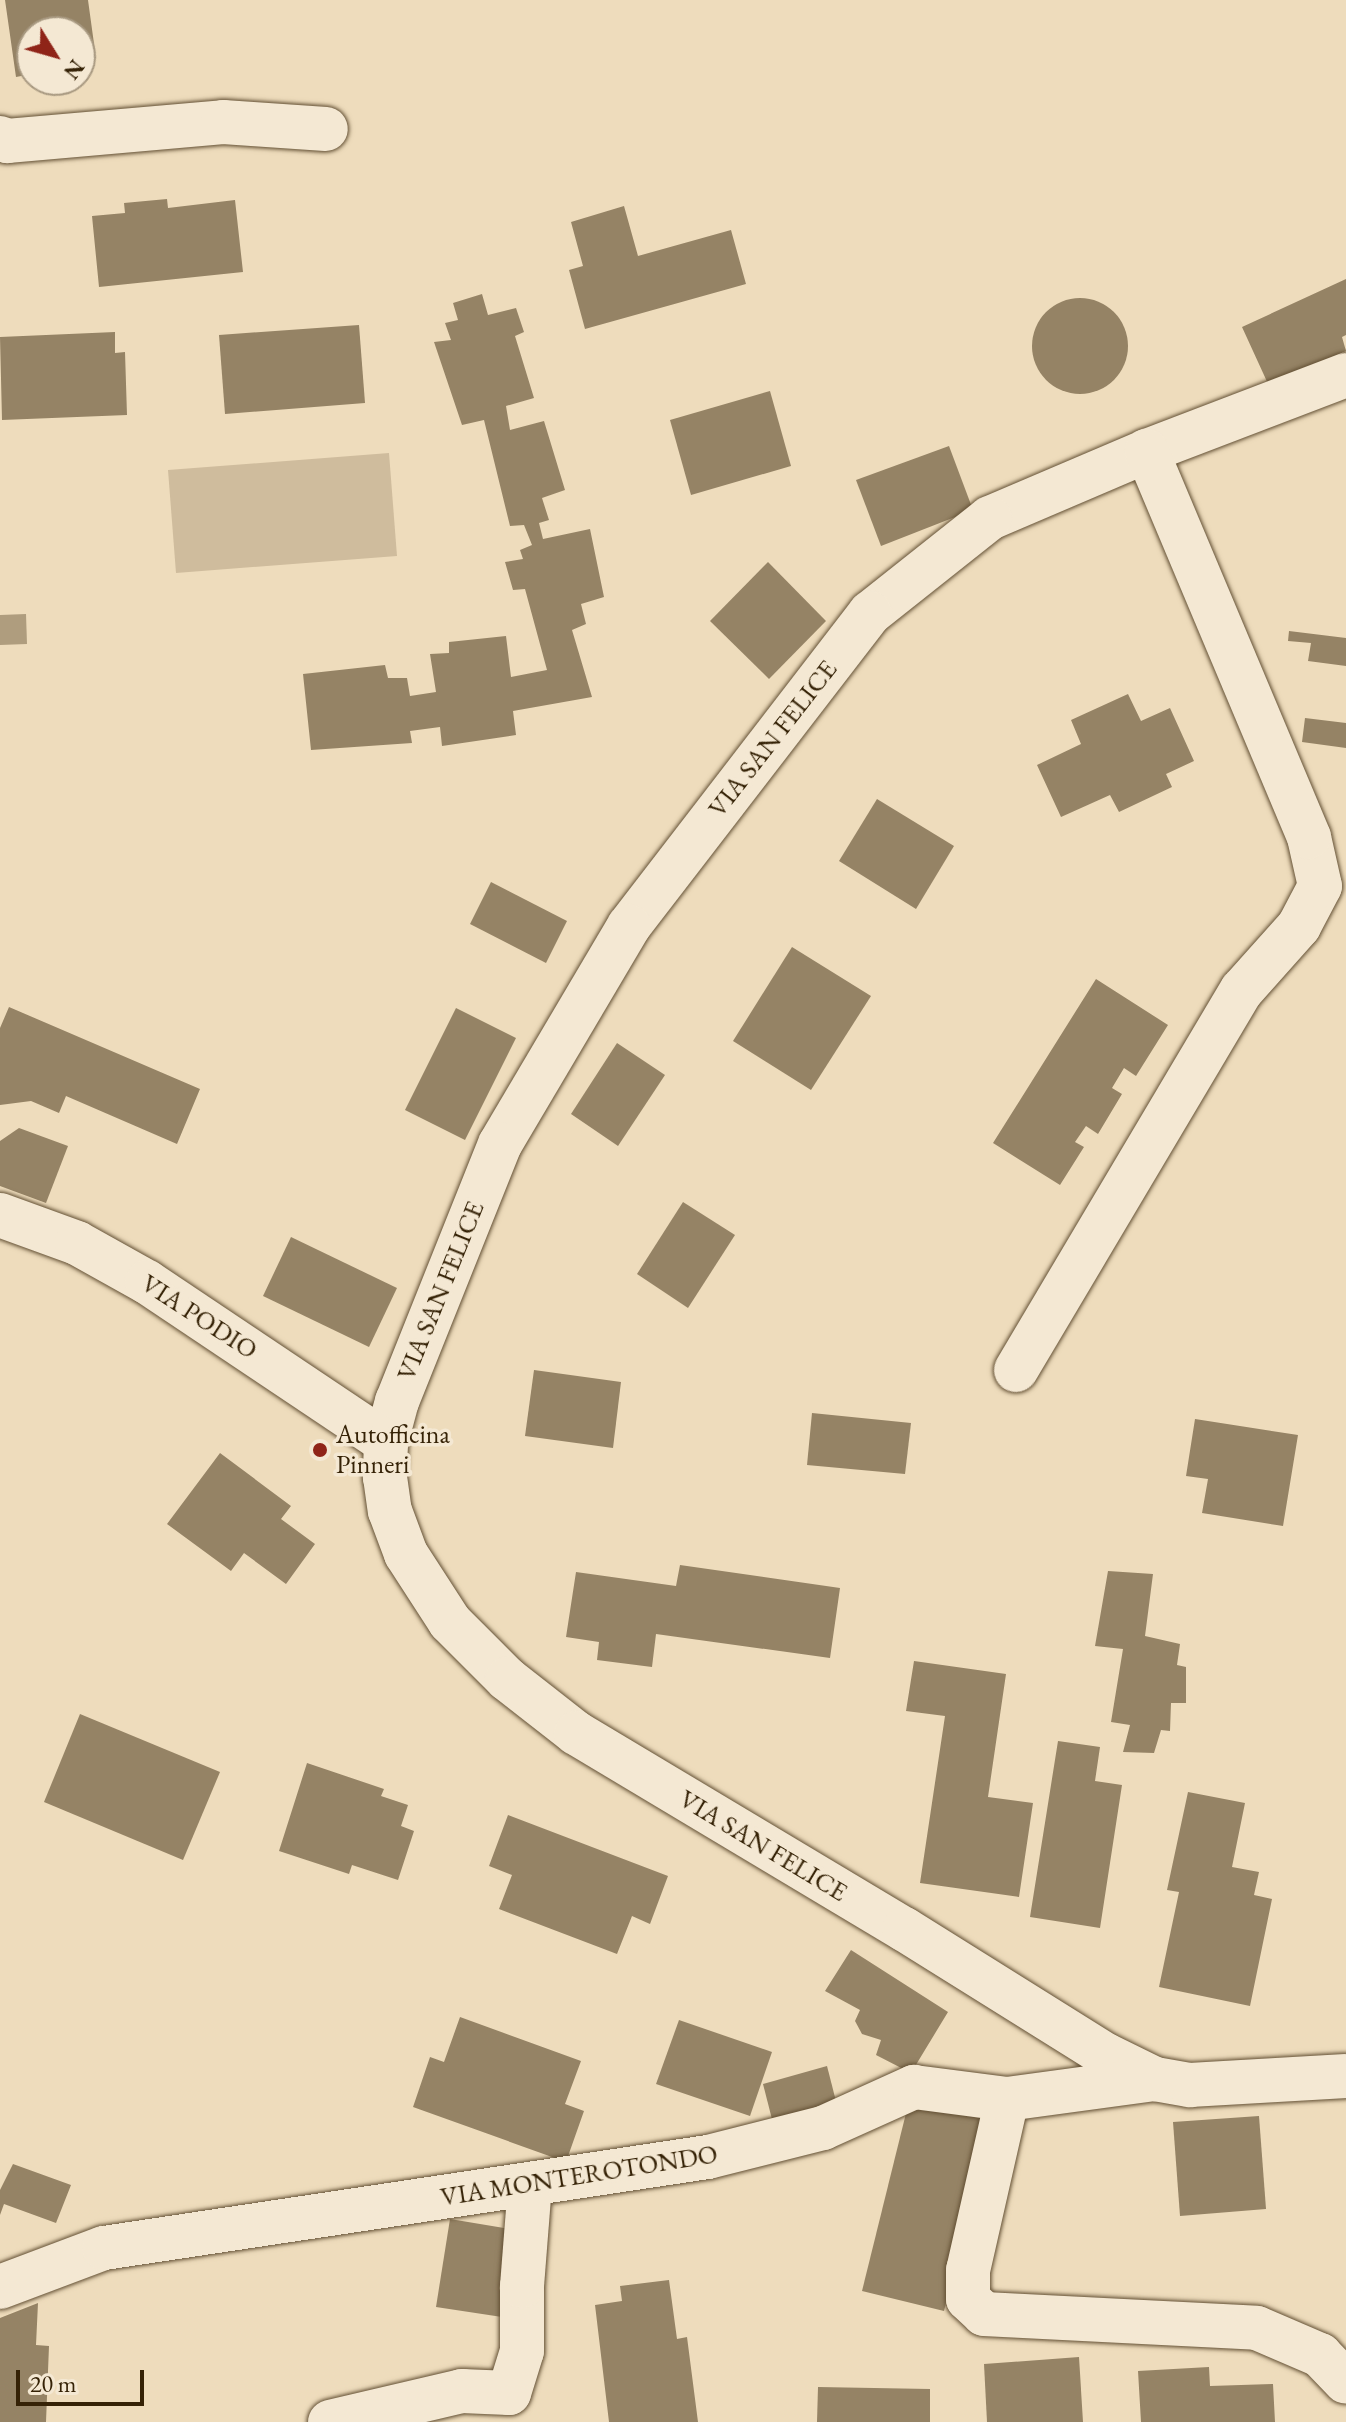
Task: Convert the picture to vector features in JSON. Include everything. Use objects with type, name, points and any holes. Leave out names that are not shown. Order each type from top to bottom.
[{"type":"street","points":[[0,138],[7,141],[223,122],[326,129]]},
{"type":"street","name":"VIA SAN FELICE","points":[[1346,375],[1147,451],[990,518],[870,613],[629,926],[500,1144],[436,1298],[386,1442],[385,1477],[390,1511],[406,1554],[450,1622],[539,1706],[576,1733],[904,1929],[1106,2055],[1155,2079],[1190,2085],[1346,2076]]},
{"type":"street","points":[[1016,1370],[1242,990],[1299,926],[1320,886],[1309,837],[1147,451]]},
{"type":"street","name":"VIA PODIO","points":[[0,1215],[77,1243],[147,1282],[386,1442]]},
{"type":"street","name":"VIA MONTEROTONDO","points":[[0,2287],[104,2248],[708,2157],[823,2128],[914,2087],[1007,2099],[1155,2079]]},
{"type":"street","points":[[1007,2099],[968,2270],[968,2299],[984,2314],[1257,2328],[1320,2355],[1346,2382]]},
{"type":"street","points":[[330,2422],[462,2391],[510,2407],[522,2351],[522,2286],[530,2184]]},
{"type":"shaded area","points":[[389,453],[397,556],[176,573],[168,470]]},
{"type":"shaded area","points":[[26,614],[27,644],[0,645],[0,615]]},
{"type":"building","points":[[5,0],[88,0],[90,16],[16,16],[16,77]]},
{"type":"building","points":[[167,199],[168,208],[235,200],[243,272],[99,287],[92,216],[125,213],[124,203]]},
{"type":"building","points":[[624,206],[638,256],[731,230],[746,284],[585,329],[569,270],[583,266],[571,222]]},
{"type":"building","points":[[1346,279],[1346,335],[1342,337],[1346,351],[1269,386],[1242,327]]},
{"type":"building","points":[[482,294],[488,315],[516,308],[524,332],[515,336],[534,398],[506,406],[510,430],[544,421],[565,490],[542,498],[549,520],[539,523],[543,539],[590,529],[604,597],[581,604],[586,624],[572,630],[592,697],[513,711],[516,735],[442,746],[440,727],[410,731],[412,743],[311,750],[303,674],[385,665],[388,678],[407,678],[410,696],[436,692],[430,654],[449,653],[449,642],[506,636],[511,677],[547,670],[525,589],[513,590],[505,562],[523,559],[520,550],[532,545],[524,525],[510,526],[484,420],[462,425],[434,342],[451,340],[445,323],[458,320],[453,303]]},
{"type":"building","points":[[1080,298],[1098,302],[1114,312],[1124,328],[1128,346],[1124,364],[1114,380],[1098,390],[1080,394],[1062,390],[1046,380],[1036,364],[1032,346],[1036,328],[1046,312],[1062,302]]},
{"type":"building","points":[[359,325],[365,403],[225,414],[219,335]]},
{"type":"building","points":[[115,332],[115,353],[125,352],[127,415],[2,420],[0,337]]},
{"type":"building","points":[[770,391],[791,466],[691,495],[670,420]]},
{"type":"building","points":[[949,446],[973,510],[881,546],[856,480]]},
{"type":"building","points":[[768,562],[826,621],[769,679],[710,621]]},
{"type":"building","points":[[1289,631],[1346,638],[1346,666],[1308,661],[1311,643],[1288,641]]},
{"type":"building","points":[[1128,694],[1141,721],[1170,708],[1194,761],[1166,774],[1172,787],[1119,812],[1110,795],[1061,817],[1037,765],[1081,744],[1071,720]]},
{"type":"building","points":[[1305,718],[1346,723],[1346,748],[1302,742]]},
{"type":"building","points":[[877,799],[954,846],[916,909],[839,861]]},
{"type":"building","points":[[491,882],[567,921],[546,963],[470,924]]},
{"type":"building","points":[[792,947],[871,996],[811,1090],[733,1041]]},
{"type":"building","points":[[1096,979],[1168,1025],[1136,1076],[1124,1068],[1112,1088],[1122,1094],[1098,1134],[1086,1126],[1075,1142],[1084,1147],[1060,1185],[993,1143]]},
{"type":"building","points":[[9,1007],[200,1089],[177,1144],[66,1096],[59,1113],[31,1101],[0,1105],[0,1028]]},
{"type":"building","points":[[456,1008],[516,1038],[465,1140],[405,1110]]},
{"type":"building","points":[[617,1043],[665,1075],[618,1146],[571,1114]]},
{"type":"building","points":[[19,1128],[68,1146],[46,1203],[0,1186],[0,1141]]},
{"type":"building","points":[[683,1202],[735,1235],[688,1308],[637,1274]]},
{"type":"building","points":[[291,1237],[397,1288],[369,1347],[263,1296]]},
{"type":"building","points":[[534,1370],[621,1382],[613,1448],[525,1436]]},
{"type":"building","points":[[812,1413],[911,1423],[905,1474],[807,1465]]},
{"type":"building","points":[[1195,1419],[1298,1435],[1283,1526],[1202,1513],[1208,1479],[1186,1476]]},
{"type":"building","points":[[220,1453],[291,1506],[281,1519],[315,1544],[286,1584],[244,1553],[231,1571],[167,1524]]},
{"type":"building","points":[[680,1565],[840,1588],[830,1658],[656,1634],[652,1667],[597,1660],[599,1642],[566,1637],[576,1572],[676,1586]]},
{"type":"building","points":[[1108,1571],[1153,1574],[1145,1636],[1180,1644],[1177,1665],[1186,1667],[1186,1703],[1171,1703],[1170,1731],[1161,1730],[1154,1753],[1123,1752],[1130,1725],[1111,1722],[1123,1649],[1095,1646]]},
{"type":"building","points":[[914,1661],[1006,1674],[988,1797],[1033,1803],[1019,1897],[920,1883],[945,1716],[906,1711]]},
{"type":"building","points":[[80,1714],[220,1772],[183,1860],[44,1802]]},
{"type":"building","points":[[1058,1741],[1100,1747],[1095,1781],[1122,1785],[1100,1928],[1030,1917]]},
{"type":"building","points":[[307,1763],[384,1789],[381,1796],[408,1805],[401,1826],[414,1831],[398,1880],[352,1865],[349,1874],[279,1851]]},
{"type":"building","points":[[1188,1792],[1245,1803],[1232,1867],[1259,1872],[1254,1895],[1272,1899],[1250,2006],[1159,1987],[1179,1892],[1167,1890]]},
{"type":"building","points":[[508,1815],[668,1876],[650,1924],[632,1916],[617,1954],[499,1909],[512,1875],[489,1866]]},
{"type":"building","points":[[851,1950],[948,2012],[911,2073],[876,2055],[881,2040],[862,2034],[855,2021],[860,2010],[825,1991]]},
{"type":"building","points":[[460,2017],[581,2061],[565,2104],[584,2111],[566,2162],[413,2107],[430,2057],[444,2062]]},
{"type":"building","points":[[679,2020],[772,2052],[750,2116],[656,2084]]},
{"type":"building","points":[[827,2066],[839,2113],[775,2131],[763,2084]]},
{"type":"building","points":[[909,2101],[991,2121],[944,2311],[862,2291]]},
{"type":"building","points":[[1259,2116],[1266,2209],[1180,2216],[1173,2122]]},
{"type":"building","points":[[13,2164],[71,2185],[56,2223],[4,2204],[0,2215],[0,2190]]},
{"type":"building","points":[[450,2219],[516,2230],[502,2317],[436,2307]]},
{"type":"building","points":[[669,2280],[677,2339],[687,2337],[698,2422],[609,2422],[595,2305],[622,2301],[620,2286]]},
{"type":"building","points":[[38,2303],[36,2345],[49,2346],[46,2422],[0,2422],[0,2318]]},
{"type":"building","points":[[1079,2357],[1083,2422],[987,2422],[984,2364]]},
{"type":"building","points":[[1209,2367],[1210,2386],[1273,2384],[1275,2422],[1141,2422],[1138,2371]]},
{"type":"building","points":[[818,2387],[930,2389],[930,2422],[817,2422]]},
{"type":"place","name":"Autofficina Pinneri","points":[[320,1450]]}]
